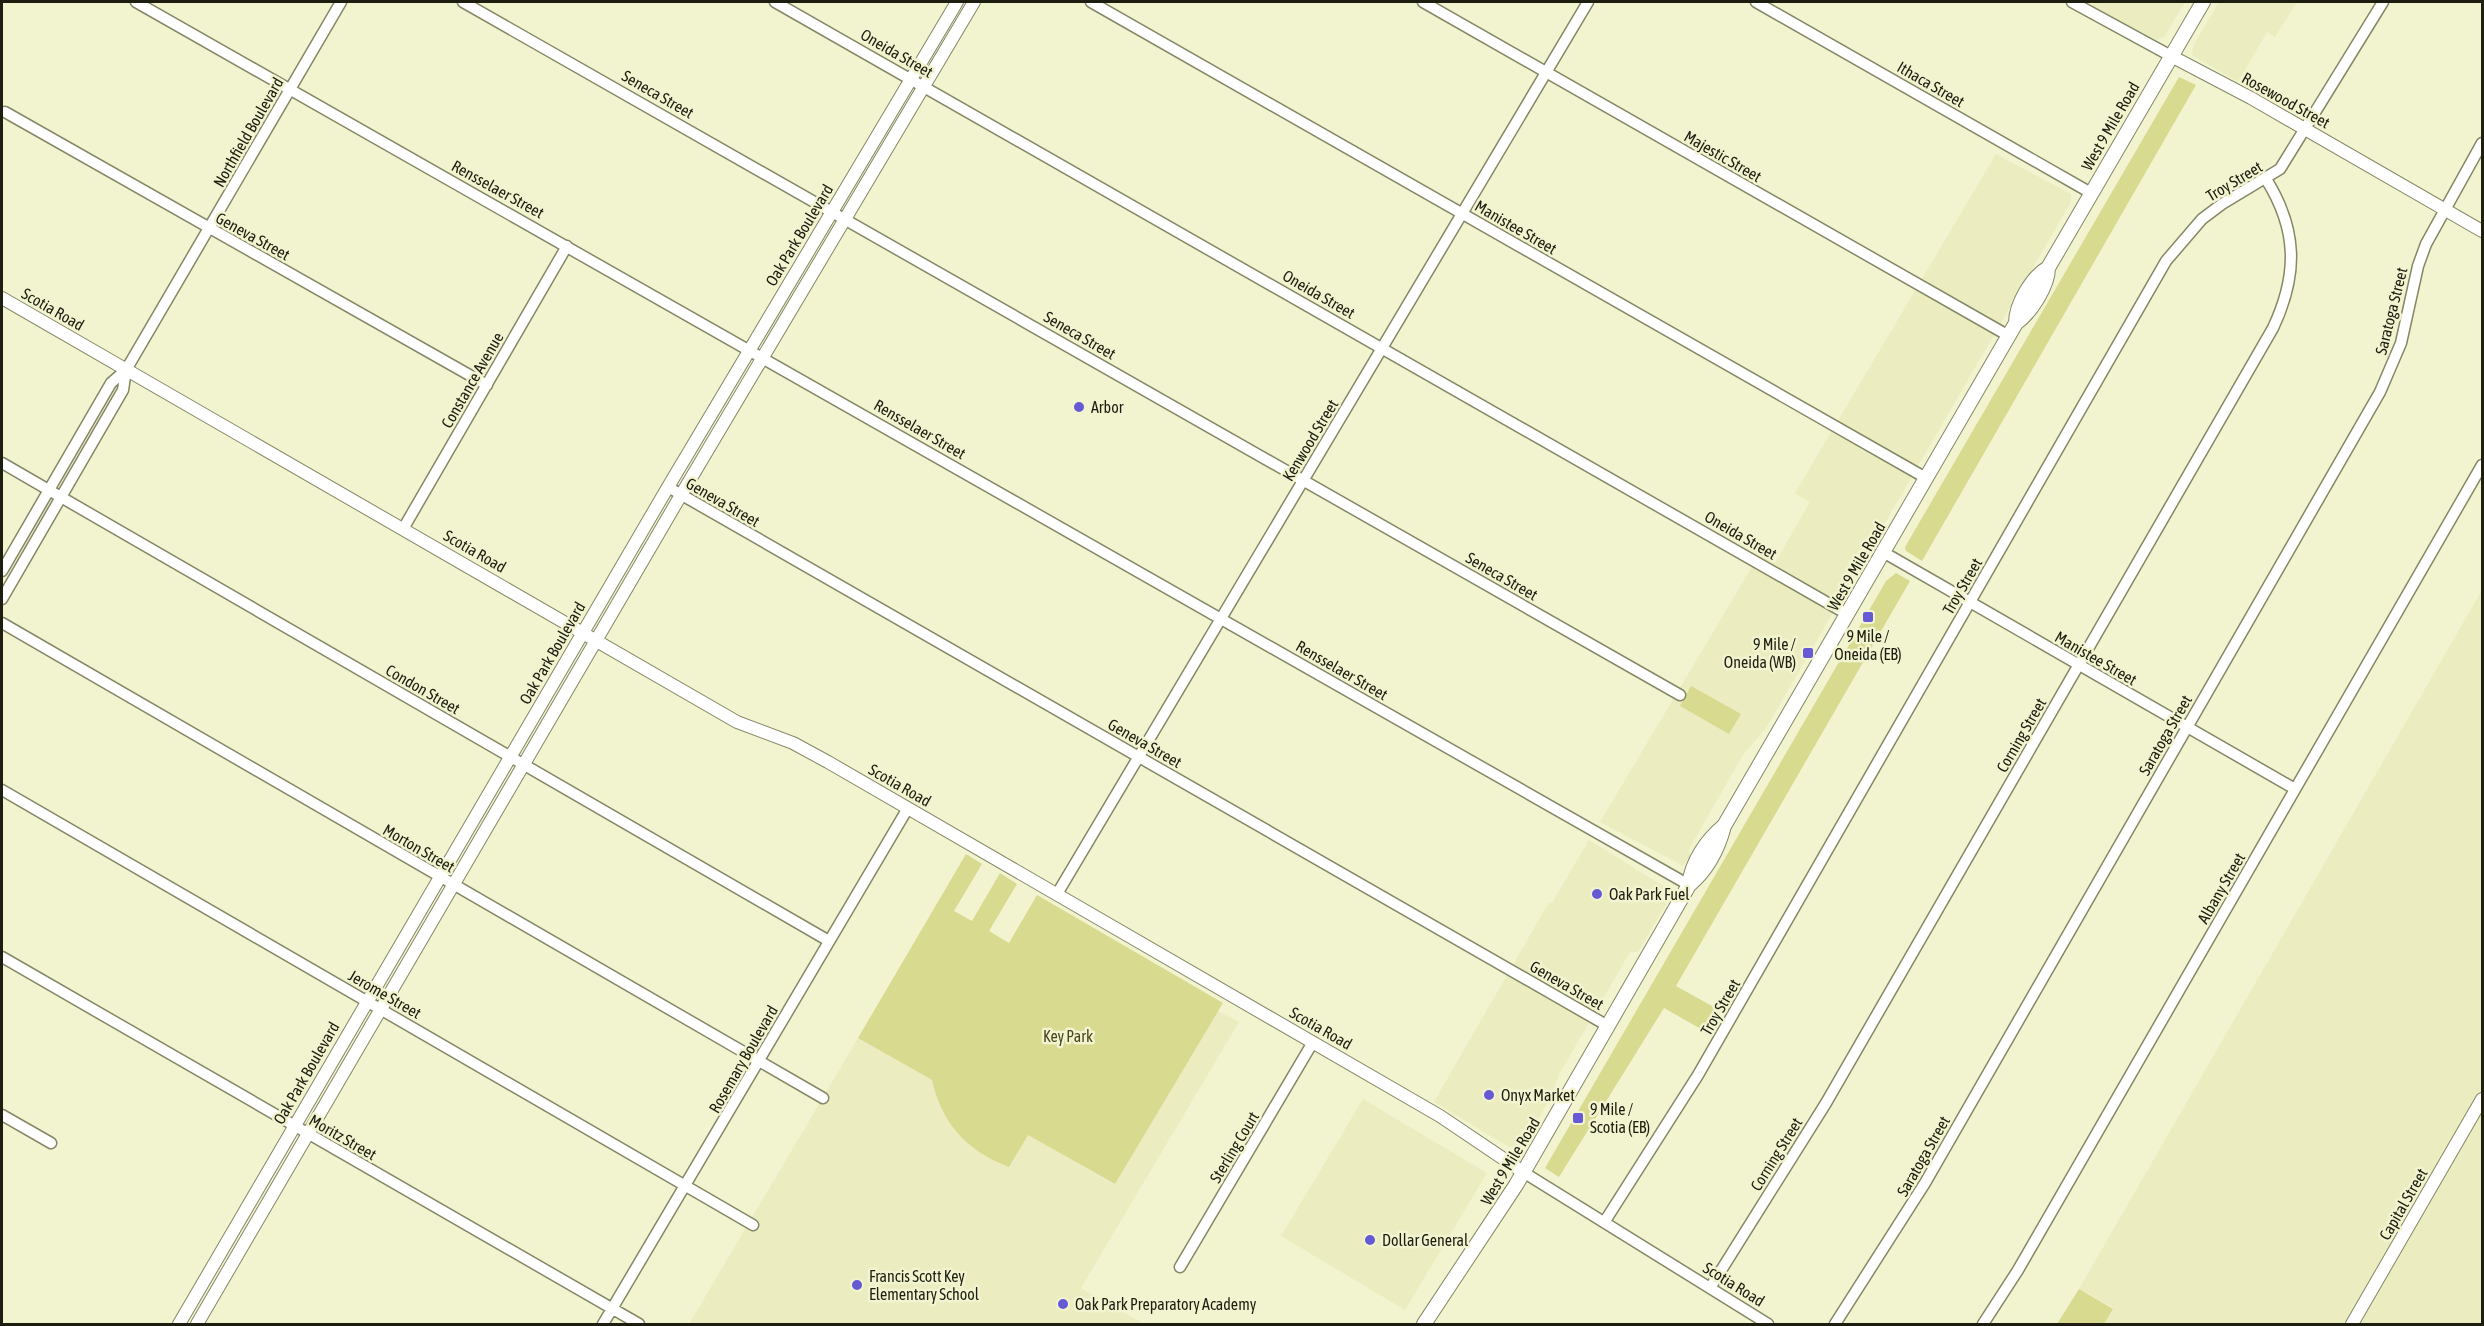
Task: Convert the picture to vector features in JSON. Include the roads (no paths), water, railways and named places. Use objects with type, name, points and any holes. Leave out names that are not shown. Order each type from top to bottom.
[{"type":"main road","name":"West 9 Mile Road","points":[[1427,1323],[1523,1172],[1689,885],[1691,871],[1711,836],[1724,826],[2016,323],[2016,312],[2033,282],[2039,273],[2048,268],[2203,2]]},
{"type":"street","name":"Rensselaer Street","points":[[136,2],[763,356],[1689,885]]},
{"type":"street","name":"Northfield Boulevard","points":[[2,571],[111,383],[126,370],[341,2]]},
{"type":"street","name":"Seneca Street","points":[[463,2],[846,218],[1680,695]]},
{"type":"street","name":"Oneida Street","points":[[775,2],[1847,614]]},
{"type":"street","name":"Oak Park Boulevard","points":[[179,1324],[668,487],[957,2]]},
{"type":"street","name":"Oak Park Boulevard","points":[[197,1324],[681,495],[974,2]]},
{"type":"street","name":"Manistee Street","points":[[1091,2],[1926,478]]},
{"type":"street","name":"Majestic Street","points":[[1423,2],[2008,336]]},
{"type":"street","name":"Kenwood Street","points":[[1057,894],[1588,2]]},
{"type":"street","name":"Ithaca Street","points":[[1756,2],[2091,193]]},
{"type":"street","name":"Rosewood Street","points":[[2072,2],[2306,129],[2482,231]]},
{"type":"street","name":"Troy Street","points":[[1605,1221],[1698,1075],[2175,249],[2202,219],[2222,204],[2280,169],[2383,2]]},
{"type":"street","name":"Geneva Street","points":[[5,112],[487,385]]},
{"type":"street","name":"Saratoga Street","points":[[1835,1324],[1925,1183],[2387,378],[2401,343],[2422,256],[2482,143]]},
{"type":"street","name":"Corning Street","points":[[1710,1288],[1831,1093],[2283,305],[2291,265],[2290,238],[2281,206],[2266,179]]},
{"type":"street","name":"Constance Avenue","points":[[403,529],[567,246]]},
{"type":"street","name":"Scotia Road","points":[[2,298],[737,722],[801,747],[1450,1121],[1523,1172],[1768,1324]]},
{"type":"street","name":"Northfield Boulevard","points":[[2,599],[123,390],[126,370]]},
{"type":"street","name":"Condon Street","points":[[2,463],[830,941]]},
{"type":"street","name":"Albany Street","points":[[1983,1324],[2024,1260],[2482,465]]},
{"type":"street","name":"Geneva Street","points":[[668,487],[1608,1026]]},
{"type":"street","name":"Manistee Street","points":[[1883,552],[2295,789]]},
{"type":"street","name":"Morton Street","points":[[2,623],[823,1098]]},
{"type":"street","name":"Jerome Street","points":[[2,790],[753,1225]]},
{"type":"street","name":"Rosemary Boulevard","points":[[603,1324],[908,808]]},
{"type":"street","name":"Moritz Street","points":[[2,957],[639,1324]]},
{"type":"street","name":"Sterling Court","points":[[1180,1267],[1313,1042]]},
{"type":"street","name":"Capital Street","points":[[2352,1324],[2482,1099]]},
{"type":"street","points":[[2,1115],[51,1143]]},
{"type":"place","name":"Arbor","points":[[1079,407]]},
{"type":"place","name":"9 Mile / Oneida (EB)","points":[[1868,617]]},
{"type":"place","name":"9 Mile / Oneida (WB)","points":[[1808,653]]},
{"type":"place","name":"Oak Park Fuel","points":[[1597,894]]},
{"type":"place","name":"Onyx Market","points":[[1489,1095]]},
{"type":"place","name":"9 Mile / Scotia (EB)","points":[[1578,1118]]},
{"type":"place","name":"Dollar General","points":[[1370,1240]]},
{"type":"place","name":"Francis Scott Key Elementary School","points":[[857,1285]]},
{"type":"place","name":"Oak Park Preparatory Academy","points":[[1063,1304]]},
{"type":"park label","name":"Key Park","points":[[1068,1036]]}]
